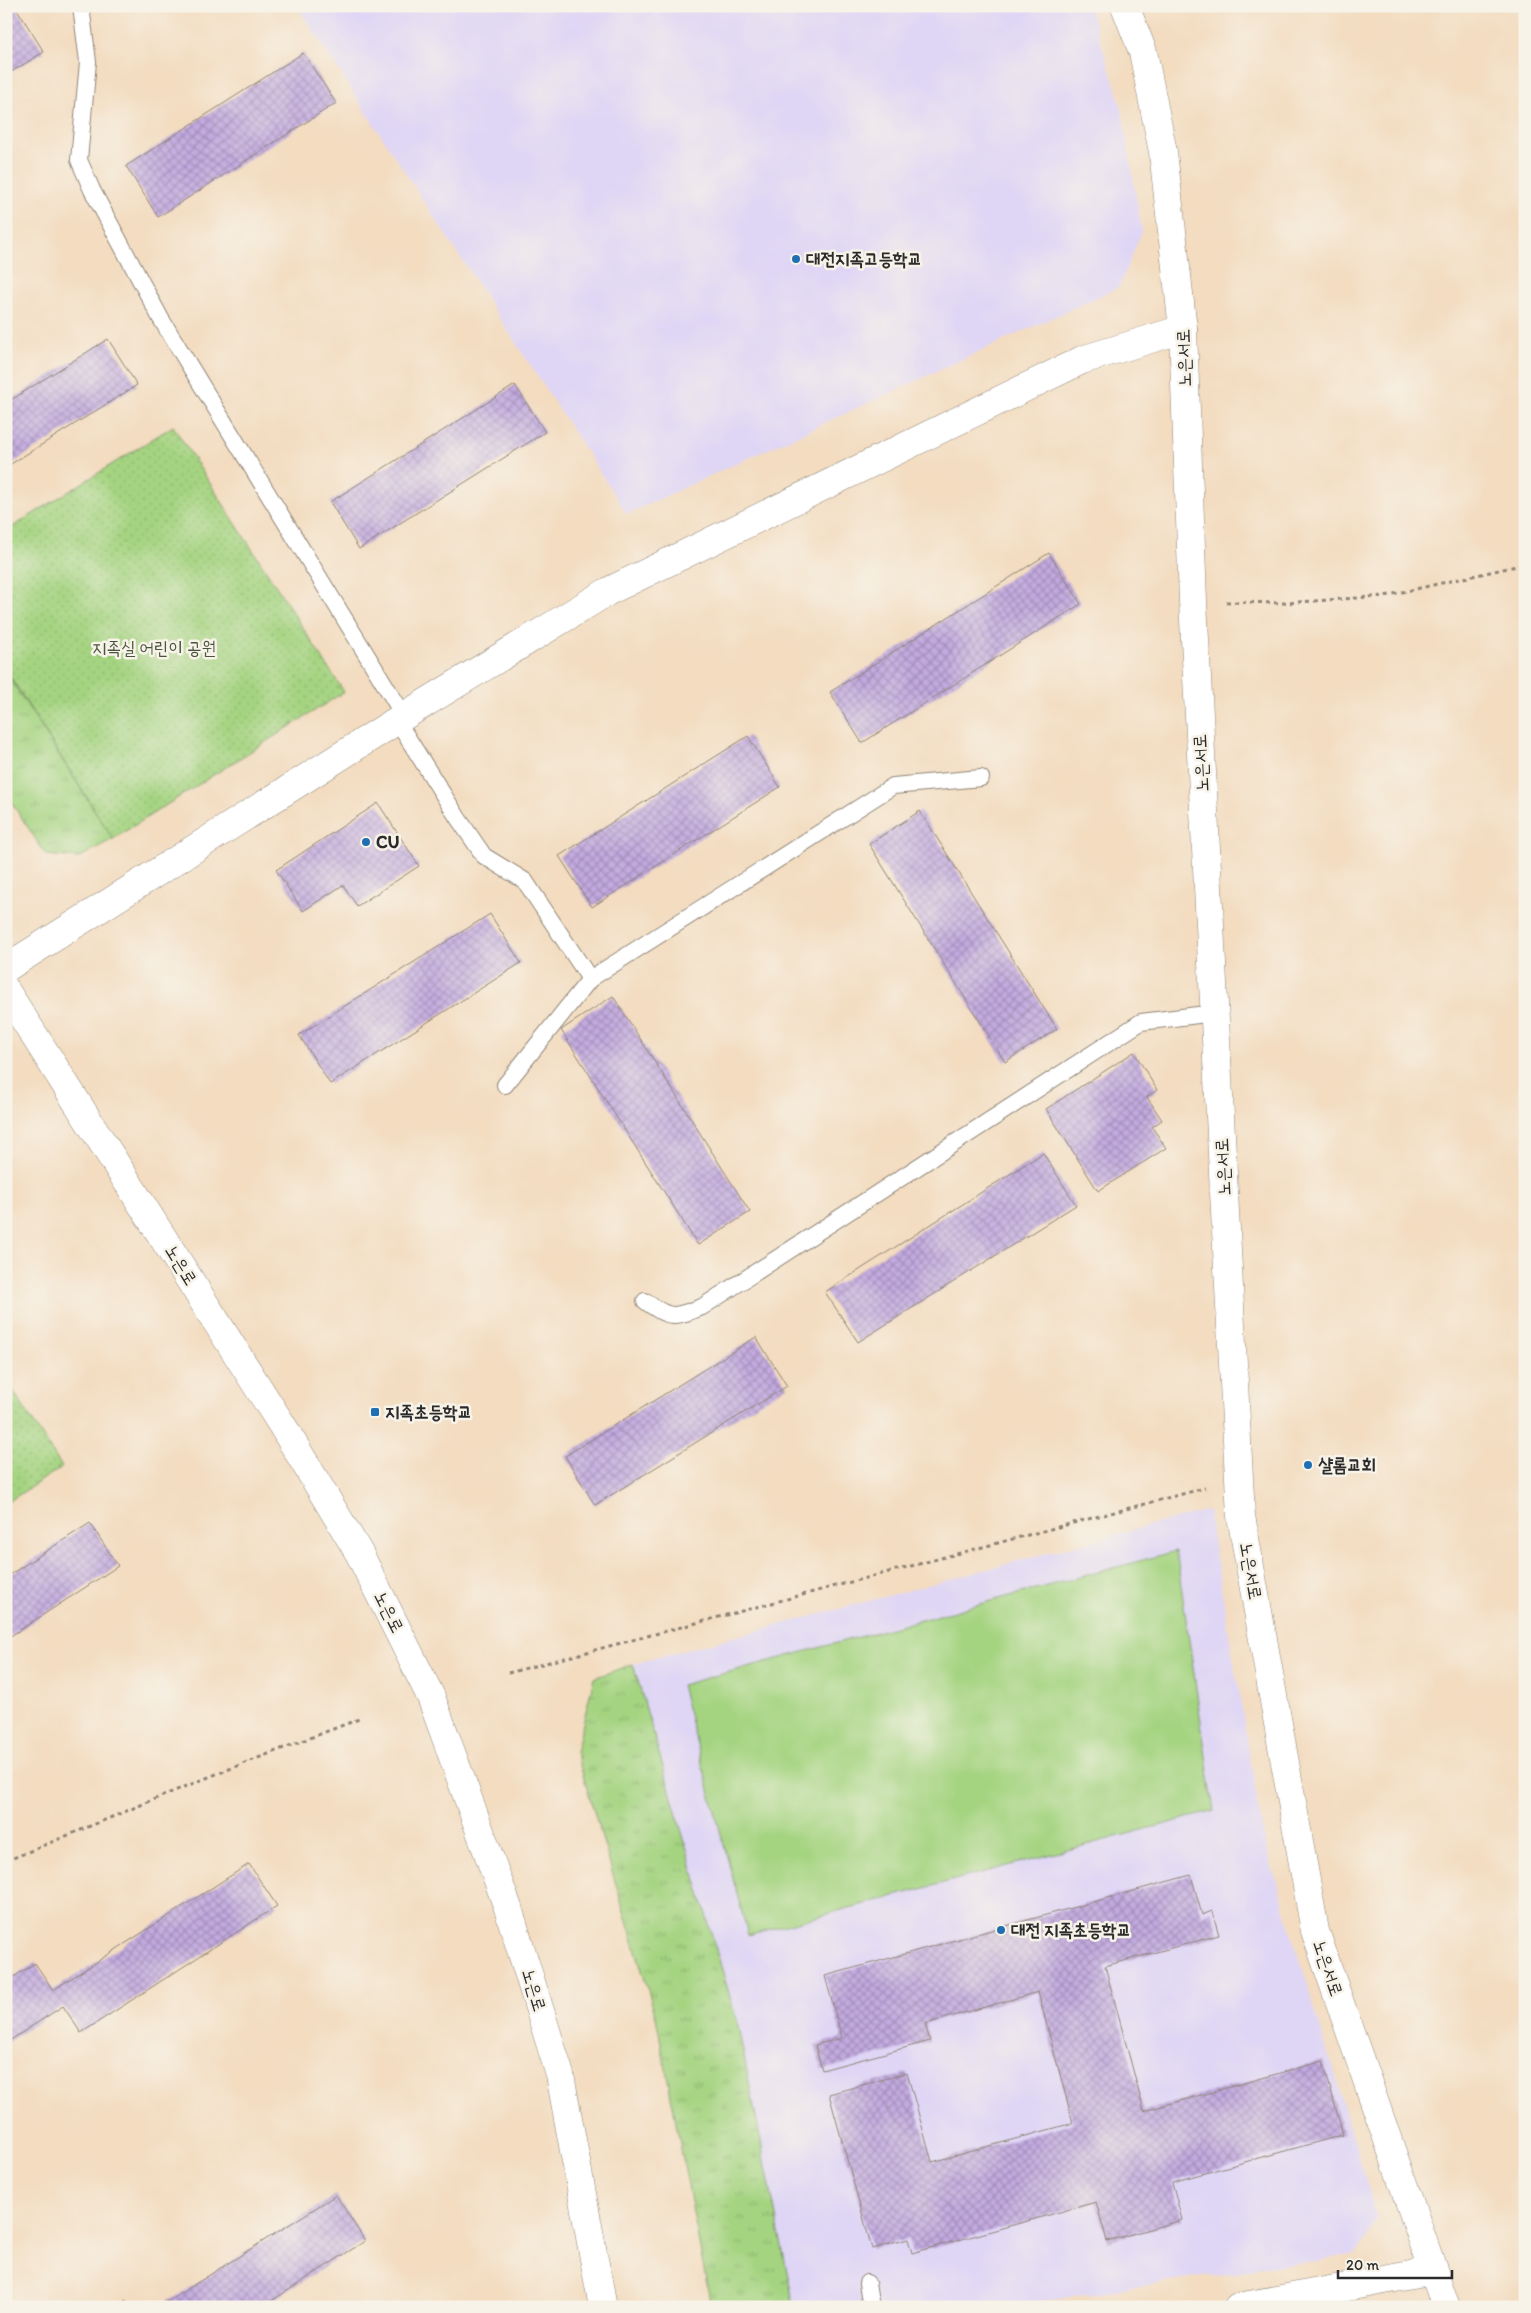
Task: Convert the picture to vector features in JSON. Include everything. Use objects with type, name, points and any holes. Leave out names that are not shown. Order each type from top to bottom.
[{"type":"street","name":"노은서로","points":[[1125,6],[1143,52],[1163,152],[1183,329],[1193,601],[1241,1516],[1315,1931],[1446,2307]]},
{"type":"street","points":[[6,968],[401,719],[607,592],[1082,360],[1183,329]]},
{"type":"street","name":"노은로","points":[[6,991],[287,1433],[359,1553],[431,1697],[508,1908],[560,2076],[603,2307]]},
{"type":"street","points":[[1238,2307],[1433,2272]]},
{"type":"lane","points":[[81,6],[88,62],[79,160],[92,190],[160,319],[401,719],[458,818],[484,856],[525,881],[590,979]]},
{"type":"lane","points":[[505,1085],[590,979],[893,786],[981,778]]},
{"type":"lane","points":[[645,1301],[663,1314],[680,1316],[702,1307],[1141,1022],[1214,1013]]},
{"type":"lane","points":[[867,2283],[870,2307]]},
{"type":"path","points":[[1193,601],[1285,603],[1385,596],[1524,564]]},
{"type":"path","points":[[508,1673],[1206,1488]]},
{"type":"path","points":[[6,1861],[201,1780],[359,1720]]},
{"type":"shaded area","name":"대전지족고등학교","points":[[297,6],[1089,6],[1121,105],[1142,231],[1119,287],[627,514]]},
{"type":"shaded area","name":"대전 지족초등학교","points":[[1208,1510],[1264,1840],[1377,2217],[1356,2254],[1001,2307],[794,2307],[737,2021],[633,1664]]},
{"type":"green space","name":"지족실 어린이 공원","points":[[173,426],[344,692],[113,839],[6,670],[6,531]]},
{"type":"green space","points":[[6,672],[113,839],[78,858],[46,855],[6,794]]},
{"type":"green space","points":[[6,1380],[62,1467],[6,1503]]},
{"type":"green space","points":[[1176,1551],[1214,1811],[748,1935],[681,1685]]},
{"type":"green space","points":[[633,1664],[737,2021],[794,2307],[711,2307],[656,2017],[576,1752],[594,1678]]},
{"type":"building","points":[[6,6],[15,6],[44,52],[6,75]]},
{"type":"building","points":[[303,53],[336,103],[158,217],[126,166]]},
{"type":"building","points":[[108,339],[137,385],[6,467],[6,403]]},
{"type":"building","points":[[515,385],[545,432],[359,549],[330,502]]},
{"type":"building","points":[[1049,553],[1081,604],[862,743],[830,692]]},
{"type":"building","points":[[748,736],[780,787],[592,907],[559,856]]},
{"type":"building","points":[[378,803],[419,866],[357,906],[343,885],[303,911],[276,870]]},
{"type":"building","points":[[920,811],[1057,1029],[1005,1062],[869,844]]},
{"type":"building","points":[[490,914],[521,963],[330,1084],[299,1035]]},
{"type":"building","points":[[613,996],[750,1212],[698,1245],[561,1030]]},
{"type":"building","points":[[1134,1052],[1157,1090],[1147,1097],[1162,1120],[1152,1127],[1166,1148],[1098,1191],[1046,1109]]},
{"type":"building","points":[[1043,1153],[1076,1205],[858,1342],[825,1292]]},
{"type":"building","points":[[756,1337],[787,1386],[595,1505],[565,1456]]},
{"type":"building","points":[[90,1523],[118,1566],[6,1639],[6,1577]]},
{"type":"building","points":[[249,1864],[277,1906],[81,2033],[63,2006],[6,2043],[6,1982],[35,1963],[53,1990]]},
{"type":"building","points":[[1191,1875],[1202,1915],[1212,1911],[1219,1935],[1105,1966],[1144,2111],[1323,2061],[1343,2135],[1172,2182],[1182,2220],[1107,2241],[1096,2202],[912,2253],[908,2239],[872,2249],[829,2094],[907,2073],[932,2162],[1073,2123],[1038,1992],[925,2024],[930,2041],[822,2070],[815,2045],[842,2038],[825,1976]]},
{"type":"building","points":[[336,2195],[365,2241],[262,2307],[159,2307]]},
{"type":"building","points":[[126,2300],[130,2307],[116,2307]]},
{"type":"place","name":"대전지족고등학교","points":[[796,259]]},
{"type":"place","name":"CU","points":[[366,842]]},
{"type":"place","name":"지족초등학교","points":[[375,1412]]},
{"type":"place","name":"샬롬교회","points":[[1308,1465]]},
{"type":"place","name":"대전 지족초등학교","points":[[1001,1930]]}]
